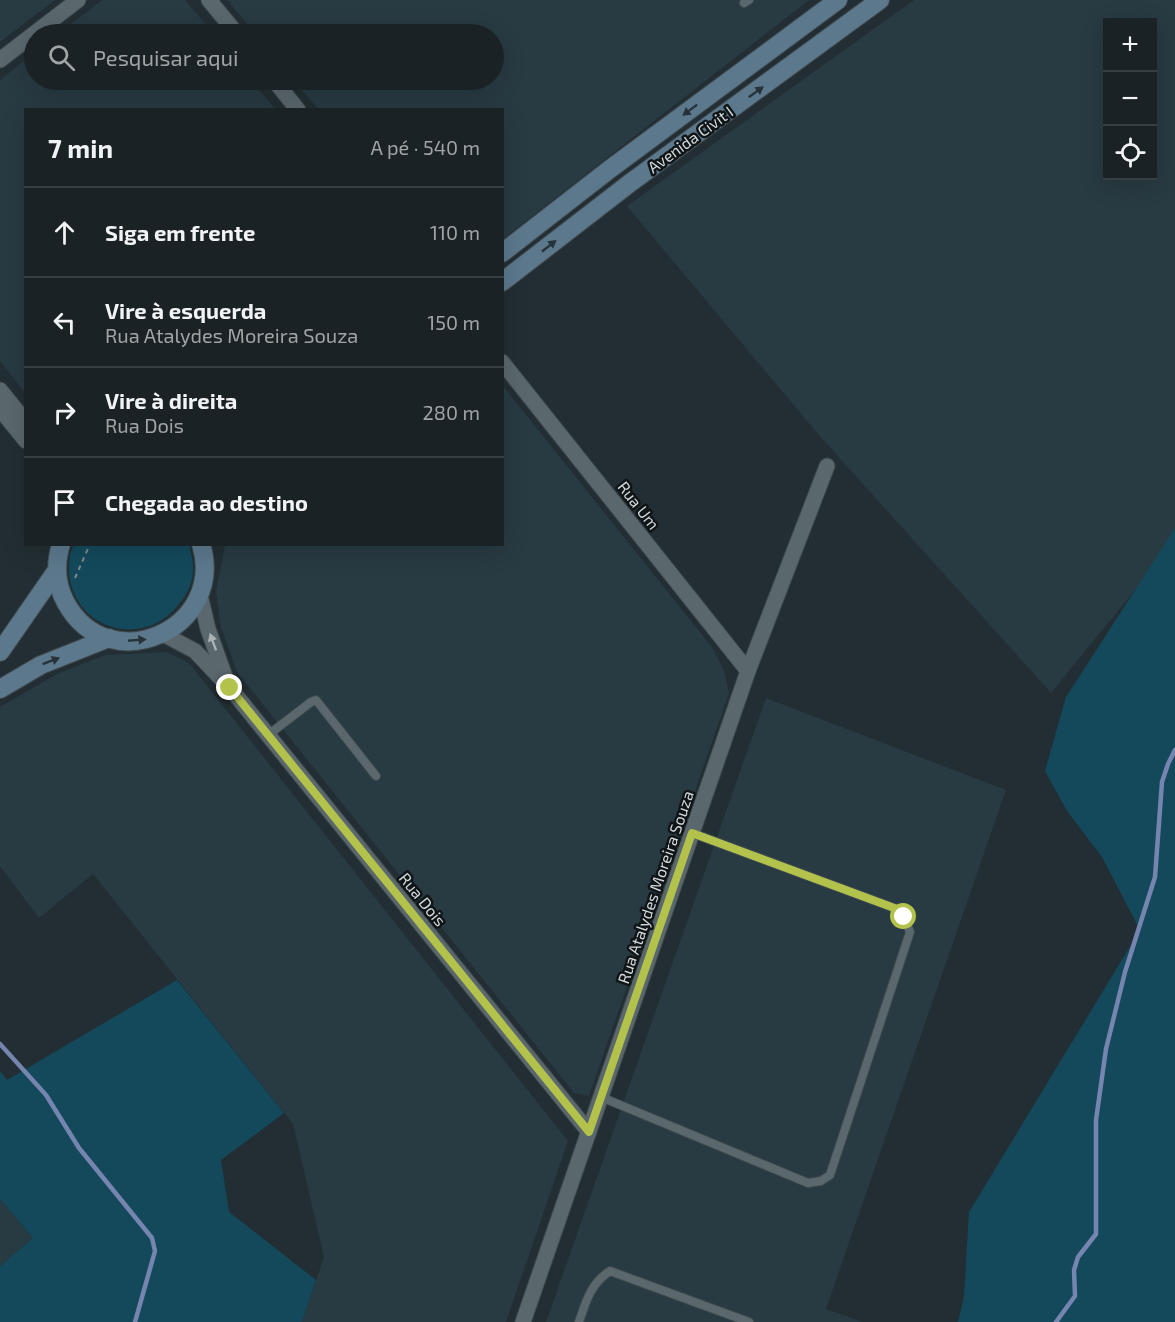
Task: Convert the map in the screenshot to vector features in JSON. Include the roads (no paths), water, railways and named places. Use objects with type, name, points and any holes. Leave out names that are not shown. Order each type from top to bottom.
[{"type":"main road","name":"Avenida Civit I","points":[[504,251],[610,169],[838,0]]},
{"type":"main road","name":"Avenida Civit I","points":[[504,280],[630,183],[880,0]]},
{"type":"main road","points":[[61,546],[57,570],[60,590],[75,616],[91,630],[109,638],[137,641],[163,634],[189,613],[200,595],[213,546]]},
{"type":"main road","points":[[201,546],[205,570]]},
{"type":"main road","points":[[0,652],[57,570]]},
{"type":"main road","points":[[0,689],[40,665],[109,638]]},
{"type":"street","points":[[47,24],[78,0]]},
{"type":"street","points":[[208,0],[228,24]]},
{"type":"street","points":[[0,60],[24,42]]},
{"type":"street","points":[[282,90],[296,108]]},
{"type":"street","name":"Rua Um","points":[[504,365],[748,671]]},
{"type":"street","points":[[0,390],[24,420]]},
{"type":"street","points":[[0,410],[24,439]]},
{"type":"street","name":"Rua Atalydes Moreira Souza","points":[[523,1322],[748,671],[827,466]]},
{"type":"street","name":"Rua Dois","points":[[200,595],[208,629],[230,688]]},
{"type":"street","name":"Rua Dois","points":[[163,634],[195,651],[230,688],[589,1132]]},
{"type":"lane","points":[[268,735],[316,700],[376,776]]},
{"type":"lane","points":[[601,1097],[808,1183],[821,1181],[830,1175],[910,932],[904,917],[897,909],[692,833]]},
{"type":"lane","points":[[579,1322],[590,1290],[610,1271],[749,1322]]},
{"type":"waterway","points":[[1056,1322],[1075,1296],[1074,1270],[1078,1257],[1096,1234],[1096,1120],[1106,1049],[1125,972],[1155,877],[1162,782],[1175,750]]},
{"type":"waterway","points":[[0,1044],[46,1095],[79,1148],[152,1238],[155,1251],[135,1322]]}]
